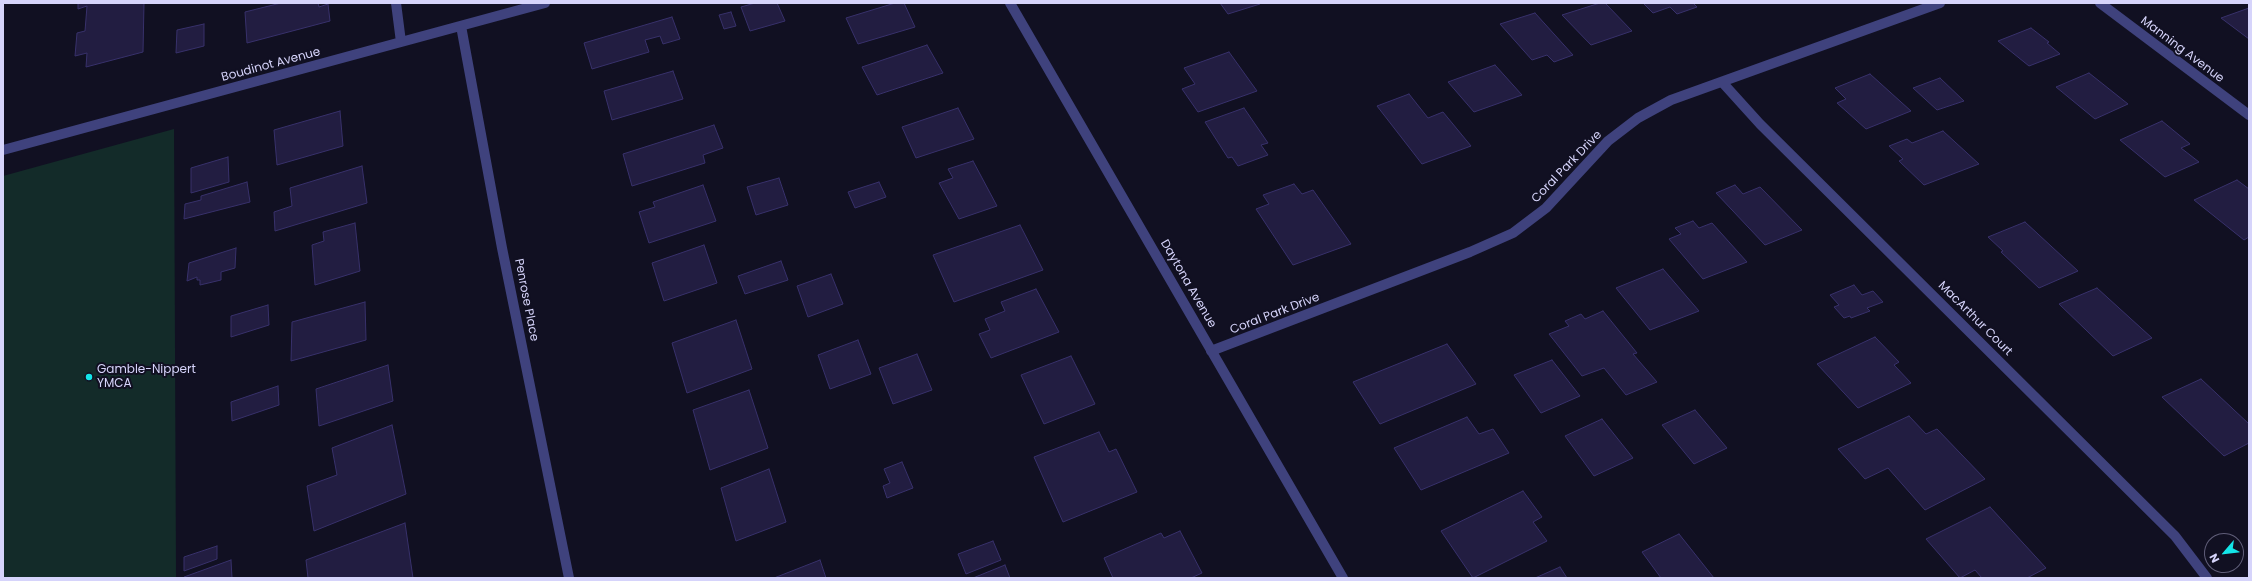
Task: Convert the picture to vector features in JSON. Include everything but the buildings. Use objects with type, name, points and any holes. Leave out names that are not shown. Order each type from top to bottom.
[{"type":"street","points":[[396,3],[401,42]]},
{"type":"street","name":"Boudinot Avenue","points":[[3,150],[545,3]]},
{"type":"street","name":"Daytona Avenue","points":[[1010,3],[1343,578]]},
{"type":"street","name":"Coral Park Drive","points":[[1211,351],[1470,252],[1513,233],[1546,208],[1608,141],[1638,118],[1671,100],[1940,3]]},
{"type":"street","name":"Manning Avenue","points":[[2100,3],[2249,115]]},
{"type":"street","name":"Penrose Place","points":[[461,26],[502,248],[569,578]]},
{"type":"street","name":"MacArthur Court","points":[[1722,82],[1760,124],[2175,536],[2207,578]]},
{"type":"green space","name":"Gamble-Nippert YMCA","points":[[174,129],[176,578],[3,578],[3,176]]},
{"type":"place","name":"Gamble-Nippert YMCA","points":[[89,377]]}]
